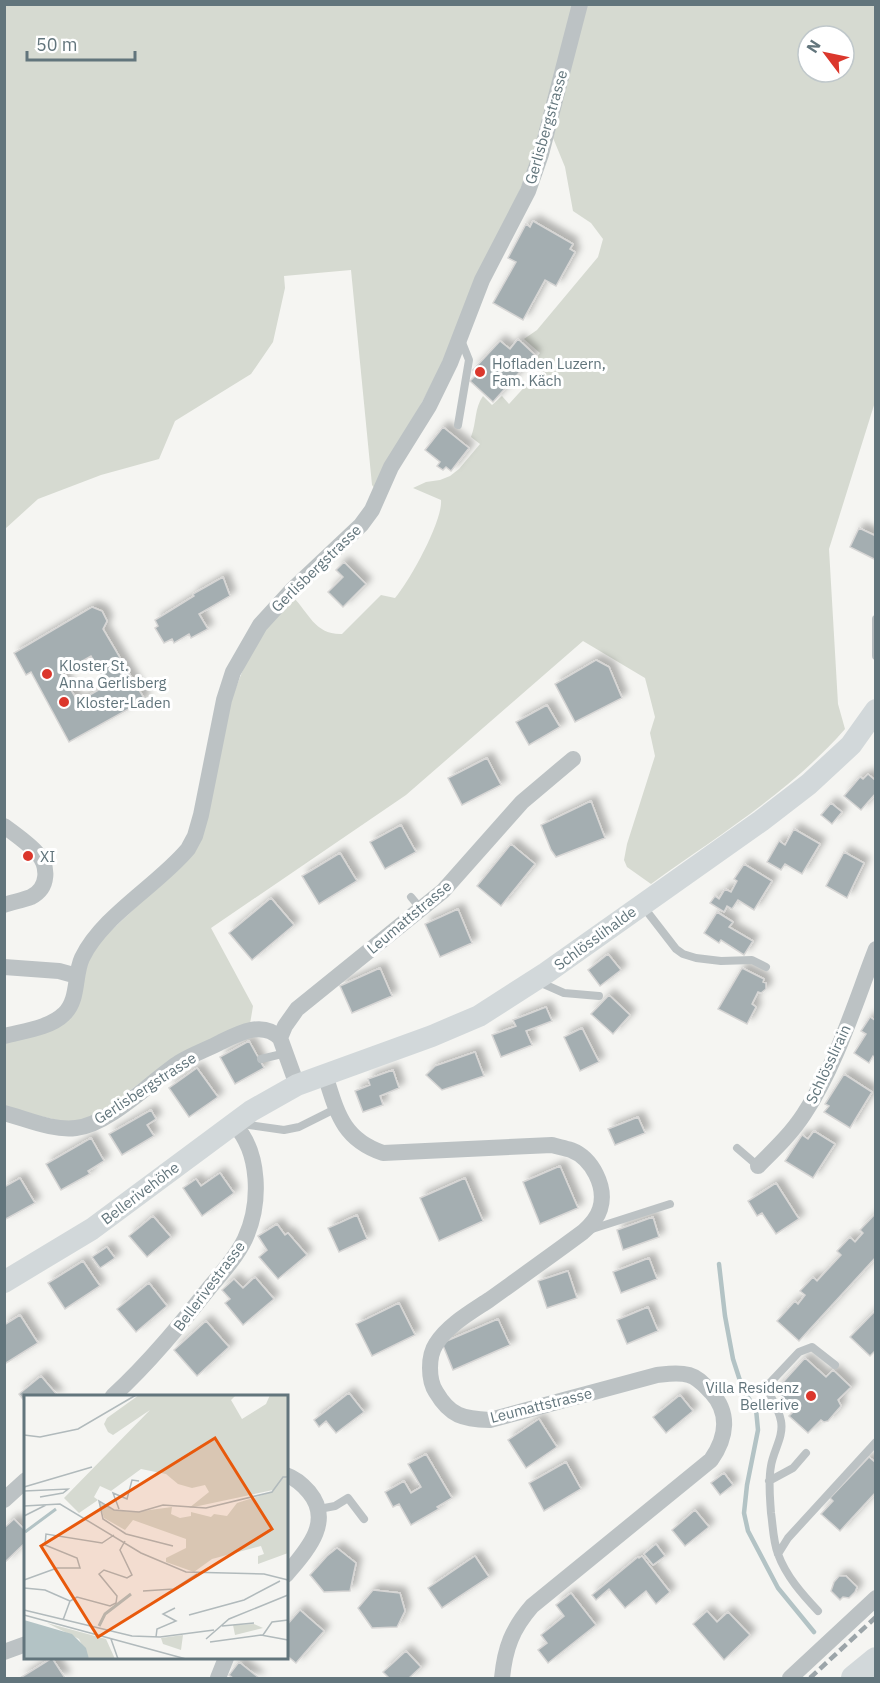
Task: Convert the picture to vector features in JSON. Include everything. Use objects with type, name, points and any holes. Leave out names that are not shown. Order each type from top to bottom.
[{"type":"main road","name":"Schlösslihalde","points":[[272,1099],[297,1085],[432,1036],[479,1016],[536,980],[761,821],[809,784],[851,745],[874,716]]},
{"type":"main road","name":"Bellerivehöhe","points":[[4,1282],[92,1229],[233,1123],[272,1099]]},
{"type":"main road","points":[[854,1678],[876,1660]]},
{"type":"street","name":"Gerlisbergstrasse","points":[[4,1036],[46,1024],[63,1016],[70,1007],[75,992],[76,976],[90,944],[110,922],[188,849],[195,836],[201,815],[224,700],[233,672],[260,625],[286,596],[362,525],[372,510],[391,467],[429,406],[450,363],[482,280],[528,191],[541,154],[580,4]]},
{"type":"street","name":"Leumattstrasse","points":[[283,1046],[285,1026],[313,989],[416,903],[456,878],[501,822],[573,759]]},
{"type":"street","points":[[4,826],[37,853],[46,871],[42,887],[37,893],[4,905]]},
{"type":"street","name":"Schlösslirain","points":[[758,1166],[784,1140],[804,1114],[822,1083],[876,949]]},
{"type":"street","points":[[4,967],[59,971],[76,976]]},
{"type":"street","name":"Gerlisbergstrasse","points":[[4,1113],[60,1128],[76,1128],[95,1123],[117,1110],[181,1062],[226,1040],[256,1029],[272,1031],[283,1046]]},
{"type":"street","points":[[283,1046],[297,1085]]},
{"type":"street","name":"Leumattstrasse","points":[[325,1075],[335,1109],[346,1129],[365,1147],[383,1153],[552,1145],[573,1150],[587,1160],[597,1175],[602,1194],[600,1209],[593,1222],[583,1232],[444,1334],[435,1345],[430,1372],[433,1389],[443,1403],[468,1419],[490,1420],[657,1375],[673,1373],[688,1375],[700,1380],[722,1408],[725,1422],[724,1434],[720,1447],[711,1460],[532,1606],[516,1626],[504,1652],[502,1678]]},
{"type":"street","name":"Bellerivestrasse","points":[[114,1395],[175,1332],[244,1241],[253,1218],[255,1181],[251,1154],[240,1130],[233,1123]]},
{"type":"street","points":[[288,1476],[306,1489],[317,1502],[319,1509],[319,1521],[315,1534],[307,1550],[288,1573]]},
{"type":"street","points":[[4,1500],[24,1482]]},
{"type":"street","points":[[790,1678],[876,1598]]},
{"type":"street","points":[[4,1652],[24,1645]]},
{"type":"street","points":[[218,1678],[226,1659]]},
{"type":"lane","points":[[458,424],[469,360],[460,337]]},
{"type":"lane","points":[[876,619],[876,656]]},
{"type":"lane","points":[[641,905],[676,950],[683,954],[721,961],[752,960],[766,967]]},
{"type":"lane","points":[[536,980],[564,993],[599,996]]},
{"type":"lane","points":[[261,1059],[283,1046]]},
{"type":"lane","points":[[233,1123],[284,1130],[299,1127],[335,1109]]},
{"type":"lane","points":[[737,1148],[758,1166]]},
{"type":"lane","points":[[583,1232],[670,1204]]},
{"type":"lane","points":[[818,1611],[797,1587],[778,1554],[774,1542],[769,1481],[771,1464],[782,1424],[766,1387],[799,1352],[812,1347],[836,1365]]},
{"type":"lane","points":[[778,1554],[788,1538],[876,1442]]},
{"type":"lane","points":[[769,1481],[793,1468],[806,1453]]},
{"type":"lane","points":[[319,1509],[335,1506],[348,1498],[364,1519]]},
{"type":"shaded area","points":[[4,5],[576,5],[539,146],[452,345],[376,490],[372,485],[351,270],[284,276],[285,288],[273,342],[251,374],[175,421],[159,459],[101,475],[38,499],[5,529]]},
{"type":"shaded area","points":[[585,5],[875,5],[875,402],[829,549],[838,704],[845,729],[824,752],[777,793],[651,884],[627,867],[624,860],[655,756],[650,733],[655,717],[645,678],[583,641],[406,795],[211,928],[253,1006],[250,1024],[141,1082],[93,1118],[66,1122],[5,1108],[4,1042],[57,1025],[99,942],[185,861],[228,707],[255,640],[293,597],[319,627],[325,631],[342,634],[381,595],[395,598],[424,551],[440,510],[441,500],[413,488],[450,476],[480,444],[471,437],[478,406],[483,396],[492,405],[502,396],[509,404],[539,371],[532,363],[540,353],[524,339],[537,330],[598,257],[603,239],[591,223],[573,211],[565,167],[551,133]]},
{"type":"building","points":[[533,221],[573,244],[570,249],[575,252],[556,286],[545,280],[523,320],[493,303],[516,262],[508,258],[526,224],[530,227]]},
{"type":"building","points":[[518,339],[535,355],[493,402],[470,381],[477,374],[473,370],[500,341],[510,349]]},
{"type":"building","points":[[443,427],[469,448],[451,471],[446,467],[443,470],[437,466],[440,462],[425,450]]},
{"type":"building","points":[[859,528],[876,536],[876,560],[850,547]]},
{"type":"building","points":[[344,562],[366,584],[343,607],[328,592],[343,577],[336,570]]},
{"type":"building","points":[[223,577],[230,596],[199,614],[208,629],[191,638],[189,634],[174,643],[172,639],[164,643],[155,628],[158,626],[155,620]]},
{"type":"building","name":"Kloster St. Anna Gerlisberg","points":[[92,607],[102,611],[107,621],[103,629],[145,700],[69,742],[31,672],[26,675],[14,653]],"holes":[[[91,656],[107,685],[78,702],[61,673]]]},
{"type":"building","points":[[596,660],[609,667],[622,698],[575,722],[555,684]]},
{"type":"building","points":[[547,705],[560,727],[529,745],[516,722]]},
{"type":"building","points":[[487,758],[501,785],[462,805],[448,778]]},
{"type":"building","points":[[868,774],[876,781],[876,793],[861,810],[844,796],[860,777],[863,779]]},
{"type":"building","points":[[591,801],[605,838],[556,857],[541,825]]},
{"type":"building","points":[[831,803],[842,812],[832,824],[821,815]]},
{"type":"building","points":[[401,825],[416,852],[385,869],[370,842]]},
{"type":"building","points":[[794,829],[820,844],[802,874],[785,864],[781,870],[767,862],[779,841],[785,845]]},
{"type":"building","points":[[511,844],[535,864],[501,906],[477,886]]},
{"type":"building","points":[[844,852],[864,863],[847,898],[826,886]]},
{"type":"building","points":[[340,853],[357,881],[319,904],[302,876]]},
{"type":"building","points":[[744,864],[772,881],[754,910],[738,900],[732,909],[727,906],[724,912],[710,903],[715,896],[719,899],[725,889],[731,892],[737,881],[734,879]]},
{"type":"building","points":[[271,898],[294,925],[252,960],[229,933]]},
{"type":"building","points":[[458,909],[472,943],[440,957],[425,924]]},
{"type":"building","points":[[717,912],[733,922],[729,927],[753,941],[744,955],[721,940],[719,943],[704,933]]},
{"type":"building","points":[[608,954],[621,970],[600,986],[588,970]]},
{"type":"building","points":[[380,968],[392,996],[352,1013],[340,986]]},
{"type":"building","points":[[742,968],[764,979],[763,982],[766,983],[766,989],[761,993],[758,992],[752,1004],[756,1007],[747,1024],[718,1009]]},
{"type":"building","points":[[609,995],[630,1015],[613,1034],[591,1014]]},
{"type":"building","points":[[546,1007],[552,1021],[526,1031],[532,1045],[501,1057],[492,1035],[516,1026],[513,1020]]},
{"type":"building","points":[[870,1017],[876,1021],[876,1058],[873,1056],[869,1063],[854,1053],[866,1034],[861,1031]]},
{"type":"building","points":[[582,1028],[599,1062],[580,1071],[564,1037]]},
{"type":"building","points":[[249,1041],[264,1068],[235,1084],[220,1057]]},
{"type":"building","points":[[475,1052],[484,1076],[442,1090],[426,1075],[435,1066]]},
{"type":"building","points":[[197,1068],[218,1097],[189,1117],[169,1088]]},
{"type":"building","points":[[393,1070],[399,1088],[380,1096],[383,1105],[363,1112],[355,1091],[370,1085],[368,1079]]},
{"type":"building","points":[[844,1074],[872,1092],[850,1128],[824,1112],[829,1106],[825,1104]]},
{"type":"building","points":[[151,1110],[156,1119],[147,1125],[154,1136],[122,1155],[109,1134]]},
{"type":"building","points":[[638,1117],[645,1133],[615,1145],[608,1129]]},
{"type":"building","points":[[814,1131],[835,1144],[813,1178],[785,1161],[802,1135],[808,1139]]},
{"type":"building","points":[[91,1138],[104,1161],[88,1171],[90,1174],[61,1190],[46,1164]]},
{"type":"building","points":[[560,1166],[578,1208],[540,1224],[523,1182]]},
{"type":"building","points":[[220,1173],[234,1193],[202,1216],[183,1188],[196,1179],[201,1186]]},
{"type":"building","points":[[20,1178],[35,1203],[4,1220],[4,1187]]},
{"type":"building","points":[[465,1178],[483,1221],[439,1241],[420,1198]]},
{"type":"building","points":[[776,1183],[799,1219],[776,1234],[762,1213],[757,1216],[748,1201]]},
{"type":"building","points":[[876,1213],[876,1257],[799,1341],[777,1321],[795,1301],[798,1304],[805,1295],[800,1291],[813,1277],[817,1281],[841,1255],[837,1251],[850,1237],[855,1242],[863,1233],[860,1230]]},
{"type":"building","points":[[357,1215],[367,1239],[339,1252],[328,1228]]},
{"type":"building","points":[[153,1216],[171,1237],[147,1257],[129,1236]]},
{"type":"building","points":[[653,1217],[659,1237],[623,1250],[617,1230]]},
{"type":"building","points":[[277,1224],[285,1235],[288,1233],[307,1255],[278,1279],[259,1257],[267,1250],[258,1236]]},
{"type":"building","points":[[107,1247],[115,1258],[100,1268],[92,1257]]},
{"type":"building","points":[[649,1258],[657,1279],[621,1293],[613,1272]]},
{"type":"building","points":[[83,1261],[100,1286],[65,1309],[48,1283]]},
{"type":"building","points":[[568,1271],[577,1298],[547,1308],[538,1281]]},
{"type":"building","points":[[255,1277],[274,1299],[243,1325],[225,1303],[230,1299],[222,1290],[234,1279],[243,1288]]},
{"type":"building","points":[[149,1283],[167,1306],[136,1332],[117,1309]]},
{"type":"building","points":[[399,1303],[415,1335],[372,1356],[356,1324]]},
{"type":"building","points":[[648,1307],[658,1331],[627,1344],[617,1320]]},
{"type":"building","points":[[876,1310],[876,1350],[870,1356],[850,1337]]},
{"type":"building","points":[[20,1315],[38,1343],[6,1363],[4,1361],[4,1325]]},
{"type":"building","points":[[498,1319],[510,1345],[453,1370],[442,1343]]},
{"type":"building","points":[[206,1321],[229,1347],[197,1376],[174,1350]]},
{"type":"building","name":"Villa Residenz Bellerive","points":[[805,1358],[826,1377],[833,1370],[851,1387],[838,1400],[841,1406],[828,1421],[821,1420],[808,1433],[789,1416],[795,1410],[775,1391]]},
{"type":"building","points":[[41,1376],[57,1395],[24,1395],[24,1400],[19,1394]]},
{"type":"building","points":[[349,1393],[364,1412],[336,1433],[326,1421],[319,1427],[314,1420]]},
{"type":"building","points":[[680,1395],[693,1411],[666,1433],[653,1417]]},
{"type":"building","points":[[539,1419],[557,1447],[526,1468],[508,1440]]},
{"type":"building","points":[[426,1454],[452,1498],[437,1507],[439,1509],[411,1525],[399,1504],[393,1507],[385,1492],[404,1481],[411,1493],[421,1487],[408,1464]]},
{"type":"building","points":[[869,1457],[876,1463],[876,1492],[840,1531],[821,1514],[833,1501],[830,1498]]},
{"type":"building","points":[[566,1462],[581,1489],[544,1511],[529,1483]]},
{"type":"building","points":[[724,1473],[733,1485],[720,1495],[711,1483]]},
{"type":"building","points":[[695,1510],[709,1527],[685,1546],[672,1530]]},
{"type":"building","points":[[14,1519],[24,1529],[24,1544],[5,1562],[4,1528]]},
{"type":"building","points":[[656,1544],[665,1556],[653,1565],[644,1554]]},
{"type":"building","points":[[337,1548],[356,1563],[350,1591],[324,1592],[310,1575]]},
{"type":"building","points":[[475,1556],[489,1577],[442,1608],[428,1588]]},
{"type":"building","points":[[642,1556],[670,1592],[656,1604],[646,1591],[625,1608],[609,1589],[596,1600],[592,1595]]},
{"type":"building","points":[[839,1576],[846,1576],[857,1587],[849,1598],[843,1597],[840,1600],[831,1591]]},
{"type":"building","points":[[373,1590],[400,1593],[405,1611],[397,1627],[372,1628],[358,1608]]},
{"type":"building","points":[[571,1593],[596,1625],[548,1663],[538,1650],[547,1643],[541,1635],[564,1616],[556,1605]]},
{"type":"building","points":[[300,1610],[324,1631],[296,1663],[288,1657],[288,1624]]},
{"type":"building","points":[[707,1611],[717,1622],[728,1612],[750,1635],[724,1660],[693,1624]]},
{"type":"building","points":[[406,1651],[421,1667],[409,1678],[389,1678],[383,1672]]},
{"type":"building","points":[[53,1659],[65,1678],[20,1678]]},
{"type":"building","points":[[239,1662],[259,1678],[233,1678],[229,1675]]},
{"type":"waterway","points":[[719,1264],[733,1359],[743,1390],[756,1409],[758,1430],[744,1513],[748,1531],[778,1588],[814,1632]]},
{"type":"railway","points":[[810,1678],[876,1617]]},
{"type":"place","name":"Hofladen Luzern, Fam. Käch","points":[[480,372]]},
{"type":"place","name":"Kloster St. Anna Gerlisberg","points":[[47,674]]},
{"type":"place","name":"Kloster-Laden","points":[[64,702]]},
{"type":"place","name":"XI","points":[[28,856]]},
{"type":"place","name":"Villa Residenz Bellerive","points":[[811,1396]]}]
